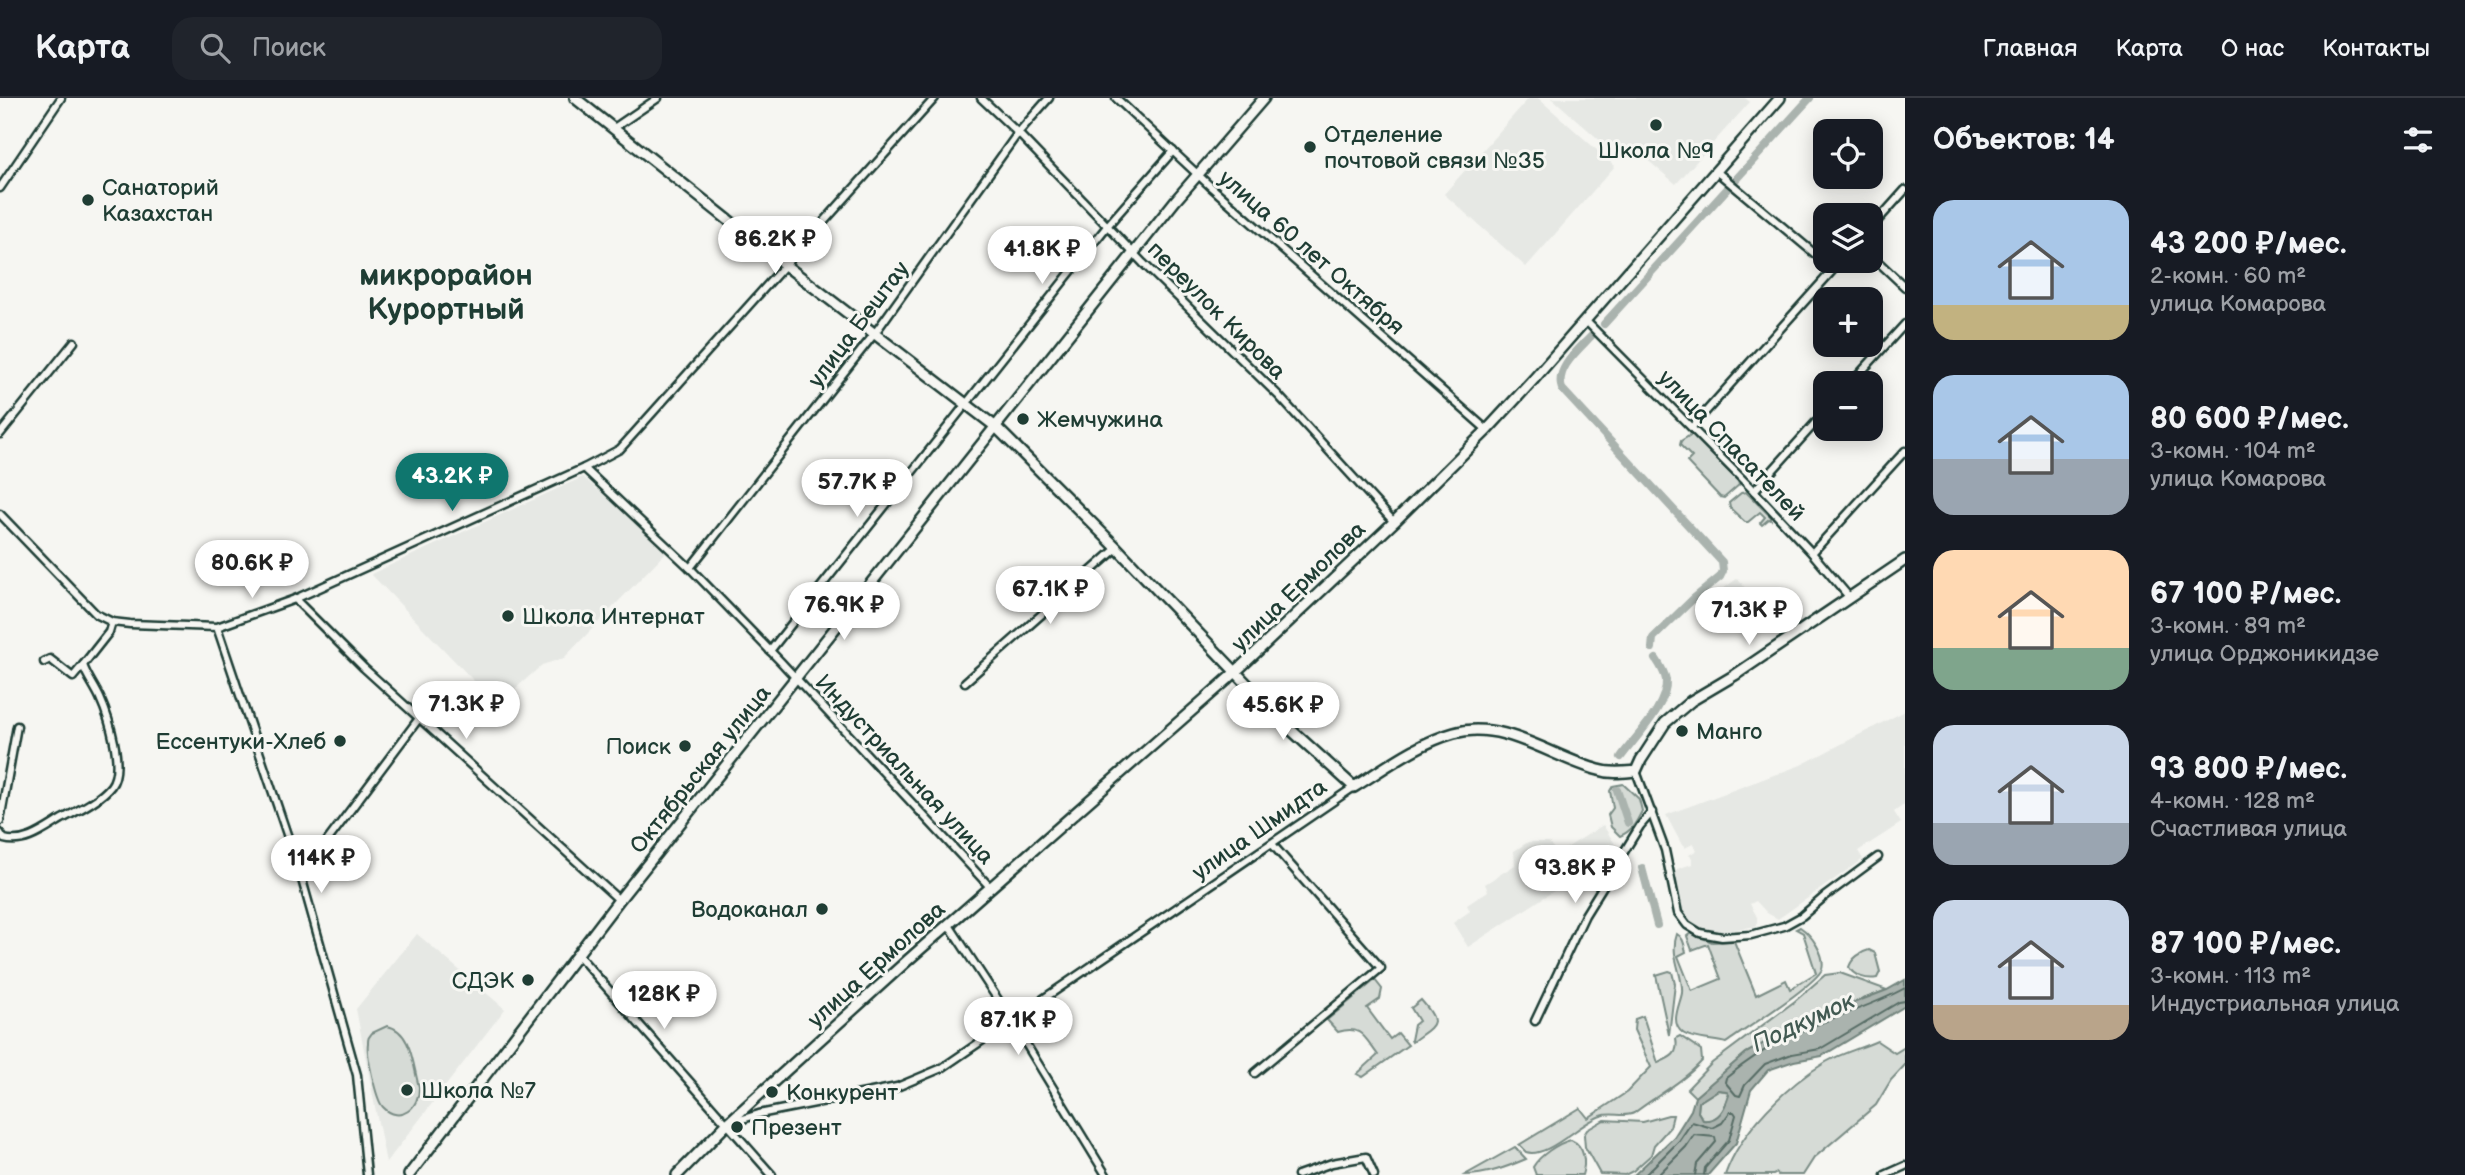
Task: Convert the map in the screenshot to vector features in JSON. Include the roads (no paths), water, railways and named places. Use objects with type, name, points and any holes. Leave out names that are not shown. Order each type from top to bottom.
[{"type":"street","points":[[0,188],[61,98]]},
{"type":"street","points":[[575,98],[785,265],[996,427],[1117,548],[1289,728],[1354,787]]},
{"type":"street","points":[[614,128],[658,98]]},
{"type":"street","points":[[0,514],[96,614],[112,622],[217,627],[295,599],[620,449],[935,98]]},
{"type":"street","name":"переулок Кирова","points":[[981,98],[1143,263],[1278,395],[1394,522]]},
{"type":"street","name":"улица Бештау","points":[[690,568],[875,333],[1018,133],[1049,98]]},
{"type":"street","name":"улица 60 лет Октября","points":[[1116,98],[1197,174],[1487,430]]},
{"type":"street","name":"Октябрьская улица","points":[[409,1175],[579,956],[619,900],[1197,174],[1264,98]]},
{"type":"street","name":"улица Ермолова","points":[[677,1175],[728,1123],[1236,671],[1394,522],[1487,430],[1588,322],[1780,98]]},
{"type":"street","points":[[770,650],[1108,225],[1173,151]]},
{"type":"street","points":[[1716,172],[1813,252]]},
{"type":"street","points":[[1883,215],[1905,190]]},
{"type":"street","points":[[1883,266],[1905,287]]},
{"type":"street","points":[[1692,428],[1829,273]]},
{"type":"street","name":"улица Спасателей","points":[[1588,322],[1754,491],[1850,598]]},
{"type":"street","points":[[1862,371],[1905,324]]},
{"type":"street","points":[[0,434],[74,342]]},
{"type":"street","points":[[1754,491],[1813,425]]},
{"type":"street","points":[[1812,554],[1905,451]]},
{"type":"street","name":"Индустриальная улица","points":[[583,468],[690,568],[770,650],[991,888]]},
{"type":"street","points":[[965,682],[1117,548]]},
{"type":"street","points":[[1878,857],[1802,916],[1784,926],[1751,935],[1723,937],[1700,933],[1687,925],[1678,913],[1665,850],[1636,771],[1660,730],[1681,709],[1905,561]]},
{"type":"street","points":[[295,599],[364,668],[619,900]]},
{"type":"street","points":[[44,662],[50,659],[73,677],[109,632],[112,622]]},
{"type":"street","points":[[217,627],[301,876],[357,1075],[367,1175]]},
{"type":"street","points":[[0,833],[4,839],[15,842],[34,836],[75,812],[112,785],[116,773],[113,740],[100,696],[83,665]]},
{"type":"street","points":[[301,876],[420,718]]},
{"type":"street","points":[[0,821],[17,726]]},
{"type":"street","name":"улица Шмидта","points":[[728,1123],[759,1114],[897,1087],[942,1068],[1354,787],[1437,740],[1455,733],[1488,731],[1513,737],[1600,771],[1636,771]]},
{"type":"street","points":[[1535,1021],[1585,915],[1640,826],[1652,813]]},
{"type":"street","points":[[1255,1073],[1381,968],[1272,844]]},
{"type":"street","points":[[949,925],[1012,1021],[1106,1175]]},
{"type":"street","points":[[579,956],[772,1175]]},
{"type":"street","points":[[1298,1175],[1332,1163],[1366,1157],[1374,1175]]},
{"type":"street","points":[[1885,1175],[1905,1166]]},
{"type":"water","points":[[1905,980],[1905,1006],[1822,1056],[1794,1061],[1768,1070],[1751,1090],[1736,1143],[1708,1175],[1634,1175],[1674,1137],[1691,1110],[1695,1097],[1746,1053],[1801,1023],[1887,990]],"holes":[[[1718,1090],[1726,1091],[1729,1095],[1720,1113],[1713,1119],[1703,1120],[1698,1112],[1699,1102]]]},
{"type":"waterway","points":[[1604,324],[1810,98]]},
{"type":"waterway","points":[[1594,333],[1565,366],[1562,389],[1722,562],[1723,571],[1720,577],[1653,638],[1652,648]]},
{"type":"waterway","points":[[1621,757],[1650,721],[1662,700],[1666,680],[1656,659]]},
{"type":"waterway","points":[[1617,790],[1628,823]]},
{"type":"waterway","points":[[1642,868],[1657,925]]},
{"type":"place","name":"Школа №9","points":[[1656,125]]},
{"type":"place","name":"Отделение почтовой связи №35","points":[[1310,147]]},
{"type":"place","name":"Санаторий Казахстан","points":[[88,200]]},
{"type":"place","name":"Жемчужина","points":[[1023,419]]},
{"type":"place","name":"Школа Интернат","points":[[508,616]]},
{"type":"place","name":"Манго","points":[[1682,731]]},
{"type":"place","name":"Ессентуки-Хлеб","points":[[340,741]]},
{"type":"place","name":"Поиск","points":[[685,746]]},
{"type":"place","name":"Водоканал","points":[[822,909]]},
{"type":"place","name":"СДЭК","points":[[528,980]]},
{"type":"place","name":"Школа №7","points":[[407,1090]]},
{"type":"place","name":"Конкурент","points":[[772,1092]]},
{"type":"place","name":"Презент","points":[[737,1127]]},
{"type":"district","name":"микрорайон Курортный","points":[[446,292]]},
{"type":"water label","name":"Подкумок","points":[[1803,1022]]}]
